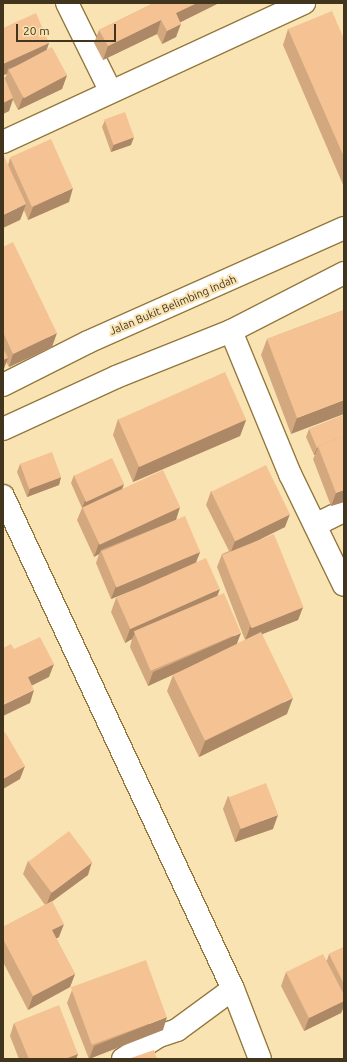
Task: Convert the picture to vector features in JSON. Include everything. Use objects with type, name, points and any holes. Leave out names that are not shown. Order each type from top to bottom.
[{"type":"street","points":[[67,3],[111,92]]},
{"type":"street","points":[[3,142],[304,3]]},
{"type":"street","name":"Jalan Bukit Belimbing Indah","points":[[3,385],[88,342],[344,228]]},
{"type":"street","points":[[3,428],[116,377],[231,331],[344,273]]},
{"type":"street","points":[[231,331],[290,474],[344,585]]},
{"type":"street","points":[[3,496],[233,989],[260,1059]]},
{"type":"street","points":[[315,525],[344,511]]},
{"type":"street","points":[[123,1059],[159,1036],[177,1030],[233,989]]},
{"type":"building","points":[[154,3],[197,3],[176,13],[181,24],[167,31],[161,20],[108,46],[99,30]]},
{"type":"building","points":[[332,11],[344,39],[344,157],[288,29]]},
{"type":"building","points":[[36,13],[49,43],[3,64],[3,28]]},
{"type":"building","points":[[52,47],[67,75],[24,98],[9,70]]},
{"type":"building","points":[[3,74],[13,98],[3,103]]},
{"type":"building","points":[[125,112],[134,137],[114,145],[104,120]]},
{"type":"building","points":[[51,139],[73,188],[32,207],[10,157]]},
{"type":"building","points":[[3,154],[26,204],[3,215]]},
{"type":"building","points":[[13,242],[57,333],[13,354],[3,332],[3,247]]},
{"type":"building","points":[[344,310],[344,400],[297,418],[267,339]]},
{"type":"building","points":[[3,348],[8,358],[3,360]]},
{"type":"building","points":[[225,372],[246,420],[139,467],[118,420]]},
{"type":"building","points":[[344,415],[344,436],[318,446],[317,448],[309,429]]},
{"type":"building","points":[[344,436],[344,490],[336,493],[318,446]]},
{"type":"building","points":[[52,452],[61,477],[29,489],[20,464]]},
{"type":"building","points":[[112,458],[124,484],[86,502],[74,476]]},
{"type":"building","points":[[266,465],[290,514],[235,541],[211,492]]},
{"type":"building","points":[[163,470],[180,507],[100,545],[82,508]]},
{"type":"building","points":[[185,516],[200,552],[116,587],[101,552]]},
{"type":"building","points":[[274,534],[304,607],[252,628],[222,555]]},
{"type":"building","points":[[206,558],[220,589],[130,629],[116,598]]},
{"type":"building","points":[[224,593],[241,633],[151,671],[134,631]]},
{"type":"building","points":[[261,632],[293,698],[205,741],[173,675]]},
{"type":"building","points":[[40,637],[54,664],[28,677],[34,690],[3,705],[3,648],[11,644],[14,649]]},
{"type":"building","points":[[5,732],[25,766],[3,779],[3,734]]},
{"type":"building","points":[[266,783],[278,815],[241,829],[229,797]]},
{"type":"building","points":[[69,831],[92,862],[52,893],[28,862]]},
{"type":"building","points":[[52,901],[64,924],[52,930],[75,974],[33,996],[3,939],[3,927]]},
{"type":"building","points":[[344,947],[344,984],[329,954]]},
{"type":"building","points":[[323,954],[344,995],[344,1001],[309,1018],[286,972]]},
{"type":"building","points":[[146,960],[167,1017],[92,1045],[71,987]]},
{"type":"building","points":[[59,1005],[78,1054],[65,1059],[29,1059],[14,1023]]},
{"type":"building","points":[[154,1050],[157,1059],[128,1059]]}]
